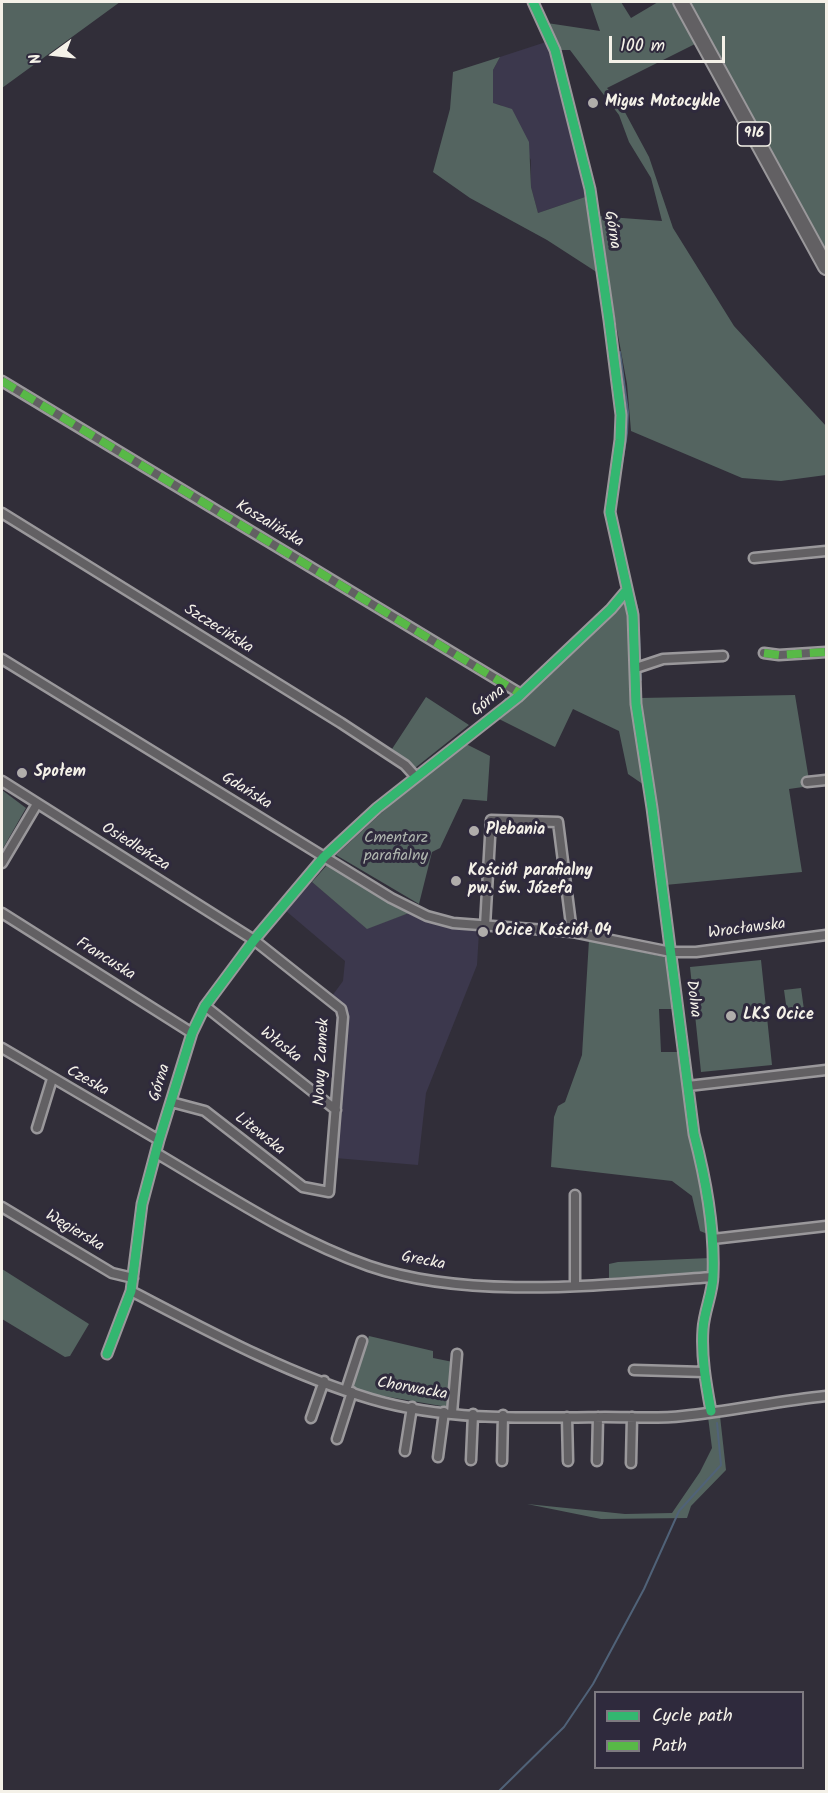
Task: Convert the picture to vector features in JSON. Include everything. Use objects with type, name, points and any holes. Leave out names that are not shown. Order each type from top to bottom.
[{"type":"main road","name":"916","points":[[681,2],[826,267]]},
{"type":"street","name":"Górna","points":[[107,1354],[131,1291],[142,1204],[159,1140],[192,1033],[205,1006],[254,940],[324,857],[377,808],[521,694],[611,609],[627,590],[610,512],[620,440],[619,391],[590,189],[555,50],[533,2]]},
{"type":"street","name":"Koszalińska","points":[[2,381],[521,694]]},
{"type":"street","name":"Szczecińska","points":[[2,513],[341,723],[405,765],[416,777]]},
{"type":"street","points":[[754,558],[826,551]]},
{"type":"street","name":"Dolna","points":[[627,590],[640,667],[636,704],[688,1086],[713,1239],[713,1277],[703,1327],[704,1371],[711,1411]]},
{"type":"street","points":[[764,653],[778,655],[826,652]]},
{"type":"street","points":[[640,667],[663,659],[723,656]]},
{"type":"street","name":"Gdańska","points":[[2,659],[391,898],[427,916],[462,925],[572,932],[671,952]]},
{"type":"street","points":[[807,782],[826,780]]},
{"type":"street","name":"Osiedleńcza","points":[[2,781],[254,940]]},
{"type":"street","points":[[2,863],[38,804]]},
{"type":"street","points":[[485,926],[490,820],[558,822],[572,932]]},
{"type":"street","name":"Francuska","points":[[2,914],[192,1033]]},
{"type":"street","name":"Wrocławska","points":[[671,952],[696,952],[826,935]]},
{"type":"street","name":"Nowy Zamek","points":[[254,940],[341,1009],[343,1017],[329,1192]]},
{"type":"street","name":"Włoska","points":[[205,1006],[336,1110]]},
{"type":"street","name":"Czeska","points":[[2,1048],[159,1140]]},
{"type":"street","points":[[688,1086],[826,1070]]},
{"type":"street","points":[[37,1128],[52,1079]]},
{"type":"street","name":"Litewska","points":[[171,1102],[205,1111],[303,1187],[329,1192]]},
{"type":"street","name":"Grecka","points":[[156,1153],[297,1236],[371,1266],[444,1282],[575,1285],[713,1277]]},
{"type":"street","points":[[575,1195],[575,1285]]},
{"type":"street","name":"Węgierska","points":[[2,1207],[112,1273],[133,1278]]},
{"type":"street","points":[[713,1239],[826,1226]]},
{"type":"street","name":"Chorwacka","points":[[131,1291],[228,1342],[370,1399],[412,1407],[473,1414],[567,1417],[682,1416],[826,1396]]},
{"type":"street","points":[[337,1439],[362,1341]]},
{"type":"street","points":[[438,1457],[457,1354]]},
{"type":"street","points":[[634,1370],[704,1371]]},
{"type":"street","points":[[311,1418],[324,1381]]},
{"type":"street","points":[[405,1451],[412,1407]]},
{"type":"street","points":[[471,1460],[473,1414]]},
{"type":"street","points":[[502,1461],[503,1415]]},
{"type":"street","points":[[567,1417],[568,1461]]},
{"type":"street","points":[[597,1461],[598,1417]]},
{"type":"street","points":[[632,1417],[632,1463]]},
{"type":"shaded area","points":[[549,41],[565,99],[585,197],[538,213],[531,187],[531,160],[501,105],[493,104],[493,70],[500,57]]},
{"type":"shaded area","points":[[312,882],[367,928],[409,913],[479,932],[477,965],[426,1093],[418,1165],[335,1158],[347,1010],[332,996],[343,981],[345,961],[286,911]]},
{"type":"green space","points":[[2,2],[120,2],[2,88]]},
{"type":"green space","points":[[590,2],[621,2],[631,18],[658,2],[677,2],[699,42],[607,88],[620,103],[649,157],[673,228],[734,326],[826,426],[826,475],[781,481],[742,478],[631,431],[627,384],[596,216],[662,221],[651,178],[629,142],[619,115],[570,50],[557,50],[547,23],[600,31]]},
{"type":"green space","points":[[689,2],[826,2],[826,254]]},
{"type":"green space","points":[[500,57],[493,70],[493,103],[512,109],[529,142],[531,187],[538,213],[585,197],[598,273],[547,240],[470,198],[433,172],[450,109],[453,72]]},
{"type":"green space","points":[[626,593],[631,615],[647,787],[628,774],[619,731],[573,709],[555,747],[499,719],[602,623]]},
{"type":"green space","points":[[795,695],[810,786],[789,789],[802,872],[665,885],[640,698]]},
{"type":"green space","points":[[426,697],[469,725],[415,768],[392,749]]},
{"type":"green space","name":"Cmentarz parafialny","points":[[466,744],[490,756],[487,801],[463,799],[440,848],[432,852],[419,904],[336,855],[390,805]]},
{"type":"green space","points":[[2,790],[26,808],[2,850]]},
{"type":"green space","points":[[328,864],[409,913],[367,929],[312,882]]},
{"type":"green space","points":[[589,940],[664,957],[669,964],[673,1009],[659,1009],[661,1052],[678,1052],[710,1235],[700,1231],[692,1196],[672,1181],[551,1167],[554,1117],[558,1106],[565,1102],[582,1055]]},
{"type":"green space","name":"LKS Ocice","points":[[761,960],[772,1065],[701,1072],[690,967]]},
{"type":"green space","points":[[801,988],[805,1017],[788,1019],[784,990]]},
{"type":"green space","points":[[710,1258],[711,1273],[609,1278],[609,1264],[618,1262]]},
{"type":"green space","points":[[2,1269],[89,1324],[70,1356],[65,1357],[2,1319]]},
{"type":"green space","points":[[369,1336],[433,1351],[433,1358],[453,1362],[447,1407],[366,1393],[352,1386]]},
{"type":"green space","points":[[720,1416],[726,1470],[691,1506],[687,1518],[601,1519],[527,1504],[625,1514],[672,1513],[700,1472],[712,1448],[708,1417]]},
{"type":"waterway","points":[[617,494],[627,433],[628,412],[620,352]]},
{"type":"waterway","points":[[615,503],[616,521]]},
{"type":"waterway","points":[[625,562],[638,611],[641,680]]},
{"type":"waterway","points":[[522,687],[571,642]]},
{"type":"waterway","points":[[498,708],[506,699]]},
{"type":"waterway","points":[[331,844],[369,810]]},
{"type":"waterway","points":[[498,1792],[564,1727],[593,1684],[644,1589],[679,1511],[721,1465],[717,1423]]},
{"type":"marked path","points":[[2,381],[521,694]]},
{"type":"marked path","points":[[764,653],[779,655],[826,652]]},
{"type":"cycle path","points":[[533,2],[555,50],[590,189],[609,320],[621,415],[620,440],[610,512],[633,615],[636,704],[652,808],[694,1134],[706,1186],[711,1221],[713,1282],[704,1322],[703,1339],[704,1370],[711,1411]]},
{"type":"cycle path","points":[[107,1354],[131,1291],[142,1204],[159,1140],[192,1033],[205,1006],[254,940],[324,857],[377,808],[518,697],[611,609],[627,590]]},
{"type":"place","name":"Migus Motocykle","points":[[593,103]]},
{"type":"place","name":"Społem","points":[[22,773]]},
{"type":"place","name":"Plebania","points":[[474,831]]},
{"type":"place","name":"Kościół parafialny pw. św. Józefa","points":[[456,881]]},
{"type":"place","name":"Ocice Kościół 04","points":[[483,932]]},
{"type":"place","name":"LKS Ocice","points":[[731,1016]]}]
